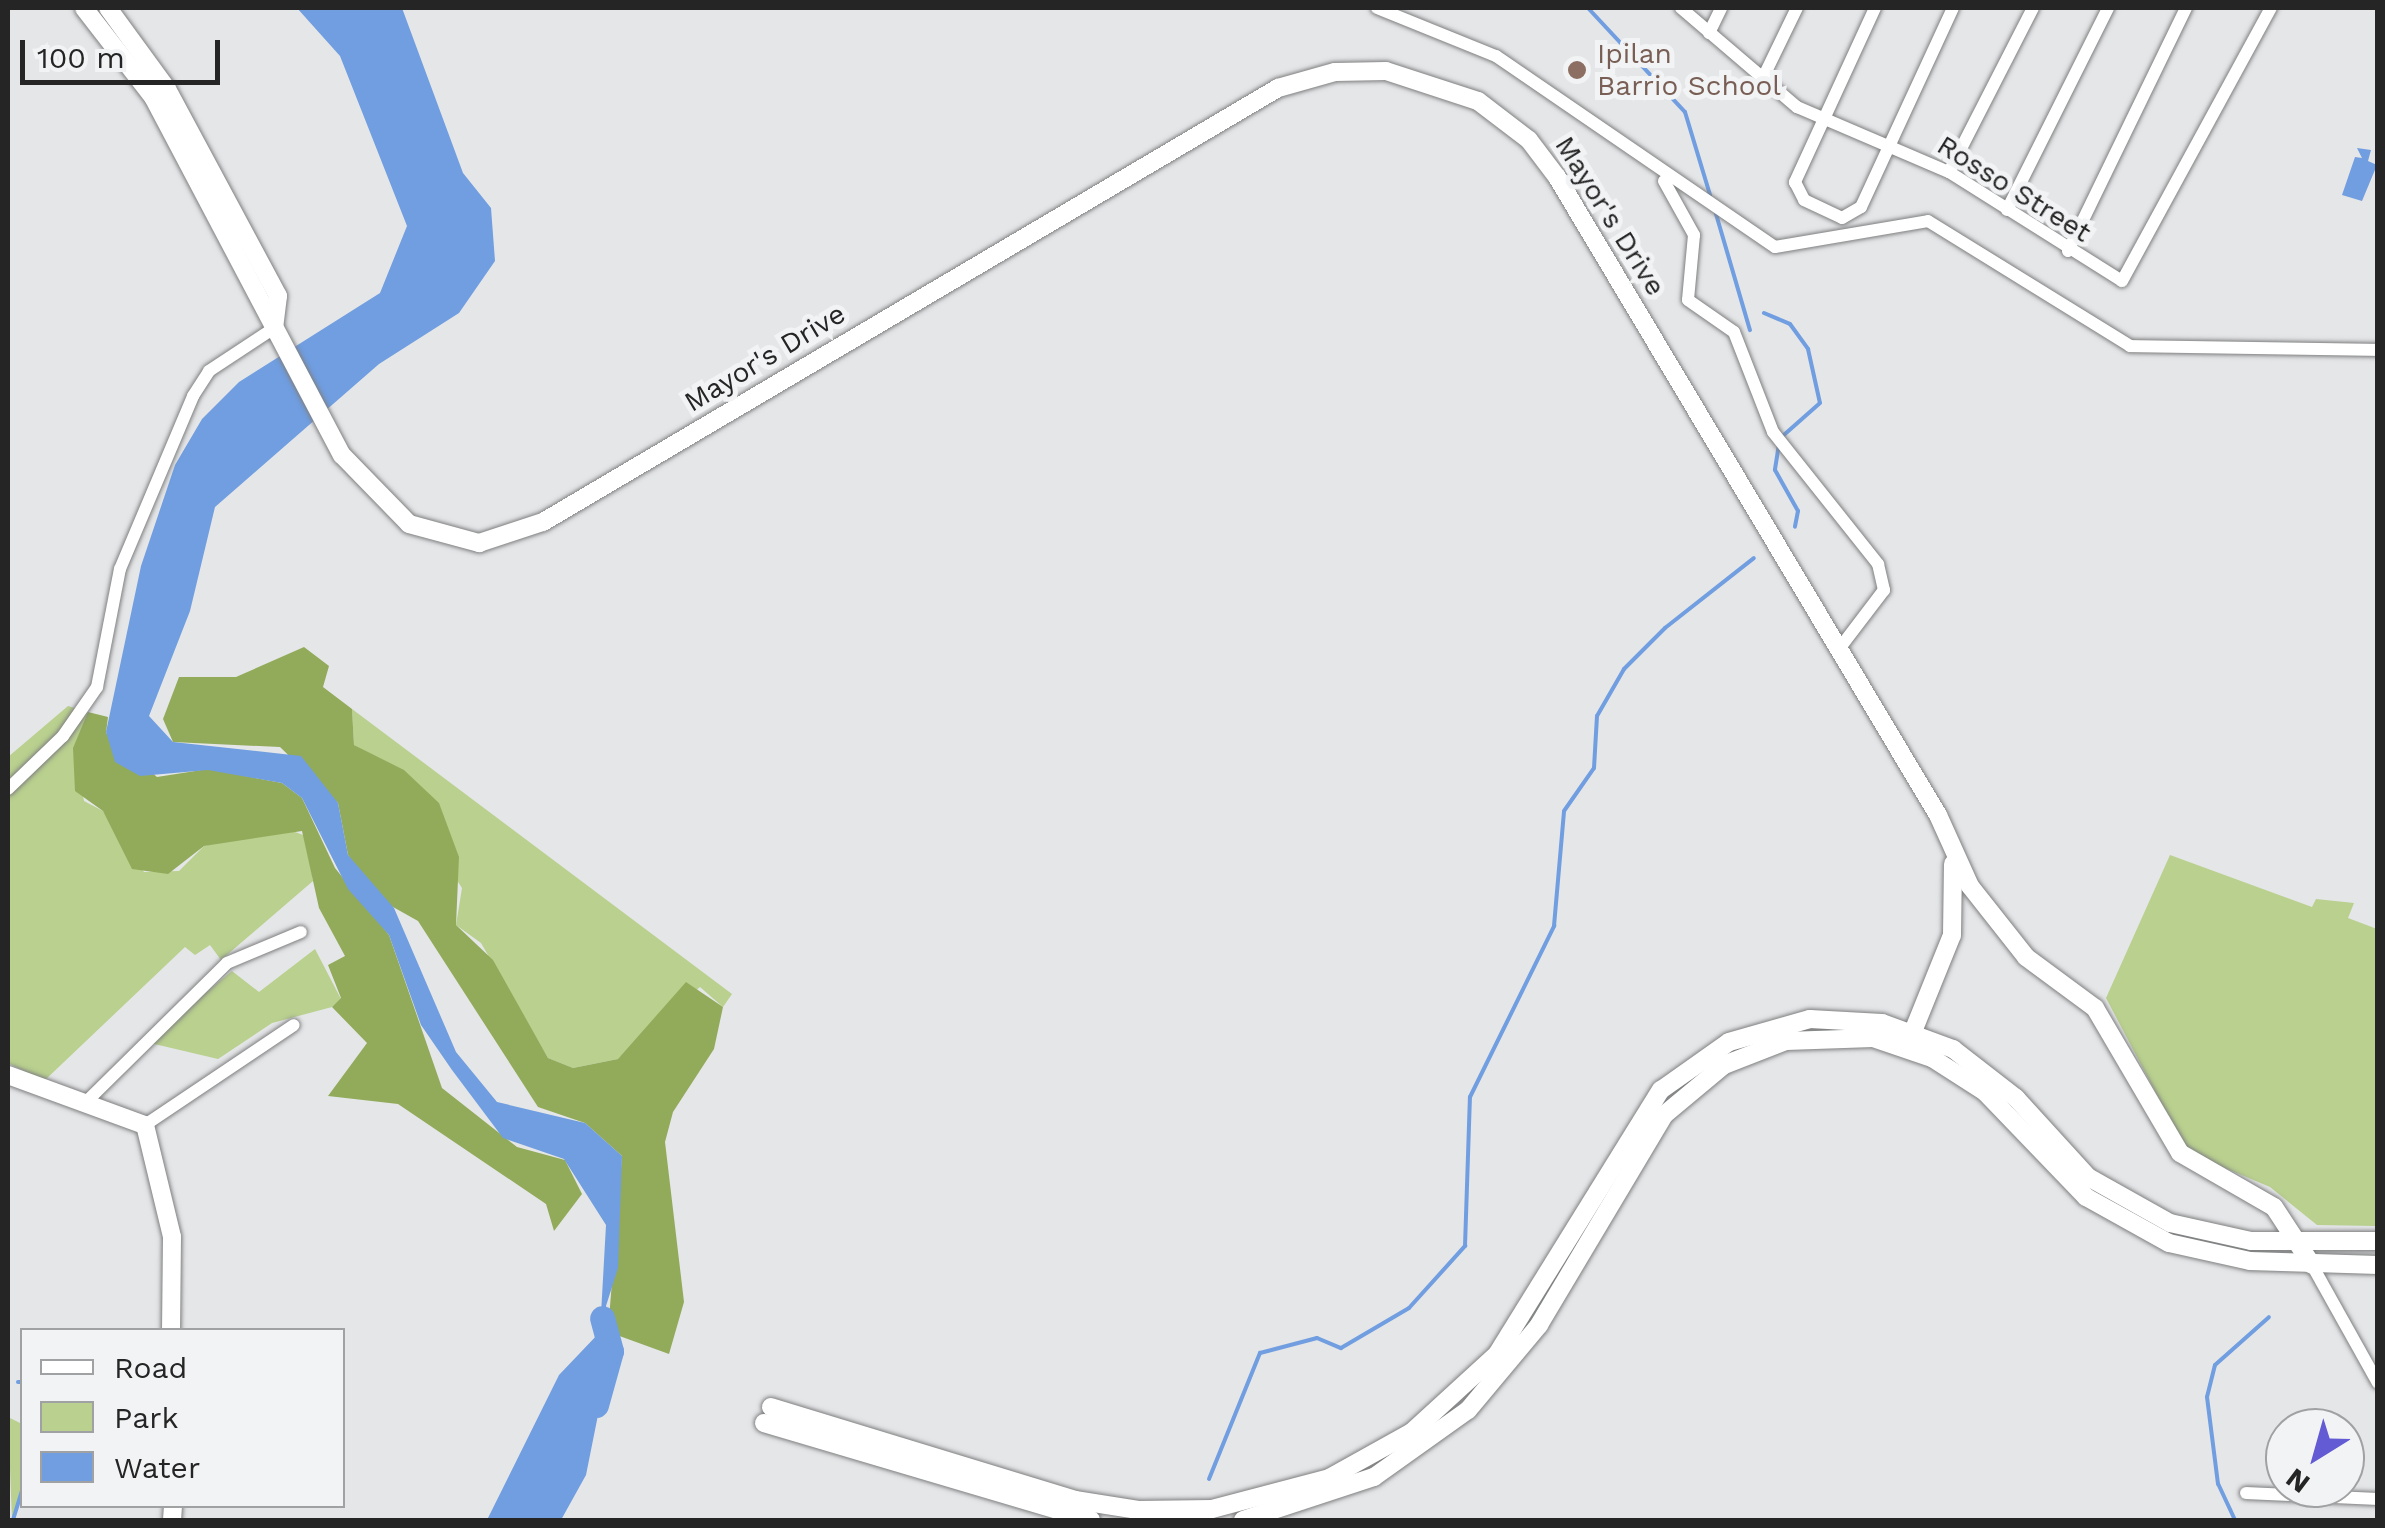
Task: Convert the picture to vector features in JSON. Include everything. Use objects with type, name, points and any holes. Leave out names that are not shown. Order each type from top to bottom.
[{"type":"street","name":"Mayor's Drive","points":[[84,8],[147,73]]},
{"type":"street","name":"Mayor's Drive","points":[[108,8],[147,73],[336,444],[382,502],[425,532],[479,543],[511,537],[1253,101],[1335,72],[1386,71],[1478,101],[1544,158],[1839,649],[1951,853],[2009,938],[2095,1008],[2180,1153],[2263,1198],[2300,1240],[2312,1264]]},
{"type":"street","points":[[1378,8],[1496,56],[1660,175],[1754,235],[1789,251],[1928,221],[2130,346],[2378,350]]},
{"type":"street","name":"Rosso Street","points":[[1681,8],[1761,82],[1822,120],[1949,172],[2068,251],[2122,281],[2271,8]]},
{"type":"street","points":[[1708,33],[1720,8]]},
{"type":"street","points":[[1761,82],[1797,8]]},
{"type":"street","points":[[1874,8],[1794,188],[1834,216],[1857,212],[1953,8]]},
{"type":"street","points":[[1949,172],[2033,8]]},
{"type":"street","points":[[2007,210],[2108,8]]},
{"type":"street","points":[[2068,251],[2186,8]]},
{"type":"street","points":[[1660,175],[1694,235],[1688,300],[1734,332],[1773,432],[1878,564],[1884,590],[1839,649]]},
{"type":"street","points":[[8,789],[63,736],[97,686],[120,569],[193,396],[208,371],[277,334]]},
{"type":"street","points":[[1910,1039],[1952,935],[1951,853]]},
{"type":"street","points":[[83,1105],[227,963],[302,932]]},
{"type":"street","points":[[1091,1520],[767,1415],[1108,1506],[1191,1510],[1286,1492],[1390,1447],[1469,1385],[1524,1317],[1632,1126],[1697,1060],[1745,1035],[1810,1019],[1910,1039],[1996,1080],[2064,1156],[2140,1210],[2228,1238],[2378,1241]]},
{"type":"street","points":[[145,1124],[294,1025]]},
{"type":"street","points":[[1242,1520],[1374,1477],[1468,1410],[1539,1325],[1650,1132],[1708,1075],[1804,1038],[1910,1039],[1971,1082],[2064,1180],[2141,1231],[2224,1258],[2378,1265]]},
{"type":"street","points":[[8,1075],[145,1124]]},
{"type":"street","points":[[145,1124],[172,1237],[171,1328]]},
{"type":"street","points":[[2312,1264],[2378,1383]]},
{"type":"street","points":[[2246,1493],[2378,1499]]},
{"type":"green space","points":[[304,647],[329,666],[323,687],[352,709],[354,745],[404,770],[439,803],[459,857],[456,925],[493,960],[548,1058],[573,1068],[618,1059],[686,982],[723,1007],[714,1049],[673,1112],[665,1142],[684,1302],[669,1354],[614,1334],[609,1319],[622,1156],[585,1123],[538,1107],[418,921],[377,898],[348,855],[338,803],[280,747],[173,742],[163,719],[179,677],[236,677]]},
{"type":"green space","points":[[68,706],[88,712],[74,748],[84,801],[103,811],[144,872],[179,871],[204,846],[284,828],[306,836],[313,881],[221,960],[210,945],[195,955],[185,947],[44,1081],[8,1063],[8,757]]},
{"type":"green space","points":[[352,709],[732,994],[723,1007],[700,987],[618,1059],[573,1068],[548,1058],[481,943],[456,925],[462,888],[377,758],[354,745]]},
{"type":"green space","points":[[88,712],[108,717],[106,733],[157,777],[208,769],[282,783],[302,798],[335,868],[389,935],[442,1088],[517,1147],[565,1160],[582,1194],[554,1231],[546,1204],[398,1104],[328,1096],[367,1043],[332,1007],[341,998],[328,965],[345,956],[319,908],[302,831],[204,846],[168,874],[132,869],[103,811],[75,791],[73,748]]},
{"type":"green space","points":[[2170,855],[2312,907],[2316,899],[2354,903],[2348,918],[2377,929],[2377,1226],[2317,1225],[2270,1187],[2187,1152],[2106,998]]},
{"type":"green space","points":[[315,949],[341,999],[332,1007],[272,1023],[218,1059],[146,1042],[232,971],[259,992]]},
{"type":"green space","points":[[8,1417],[20,1423],[20,1500],[12,1520]]},
{"type":"water","points":[[297,8],[402,8],[463,173],[491,208],[495,261],[459,313],[379,364],[215,507],[190,611],[149,716],[173,742],[301,756],[338,803],[348,855],[394,908],[456,1052],[497,1102],[585,1123],[622,1156],[618,1268],[606,1306],[614,1335],[586,1475],[561,1520],[487,1520],[559,1375],[600,1332],[606,1225],[564,1159],[503,1138],[452,1070],[421,1025],[389,935],[348,889],[302,798],[282,783],[208,770],[140,776],[115,762],[106,732],[141,566],[175,465],[202,419],[239,382],[380,293],[407,226],[340,56]]},
{"type":"water","points":[[2357,148],[2371,150],[2368,161],[2377,165],[2362,201],[2342,195],[2355,157],[2362,158]]},
{"type":"waterway","points":[[1588,8],[1685,112],[1710,195]]},
{"type":"waterway","points":[[1716,214],[1750,330]]},
{"type":"waterway","points":[[1764,313],[1790,324],[1808,349],[1820,403],[1784,435]]},
{"type":"waterway","points":[[1779,444],[1775,470],[1798,511],[1795,527]]},
{"type":"waterway","points":[[1209,1479],[1260,1353],[1317,1338],[1341,1348],[1409,1308],[1465,1246],[1470,1097],[1554,926],[1564,811],[1594,768],[1597,716],[1624,669],[1665,628],[1754,558]]},
{"type":"waterway","points":[[2235,1520],[2218,1484],[2207,1397],[2215,1365],[2269,1317]]},
{"type":"waterway","points":[[596,1405],[611,1351],[602,1318]]},
{"type":"waterway","points":[[13,1520],[20,1497]]},
{"type":"place","name":"Ipilan Barrio School","points":[[1577,70]]}]
